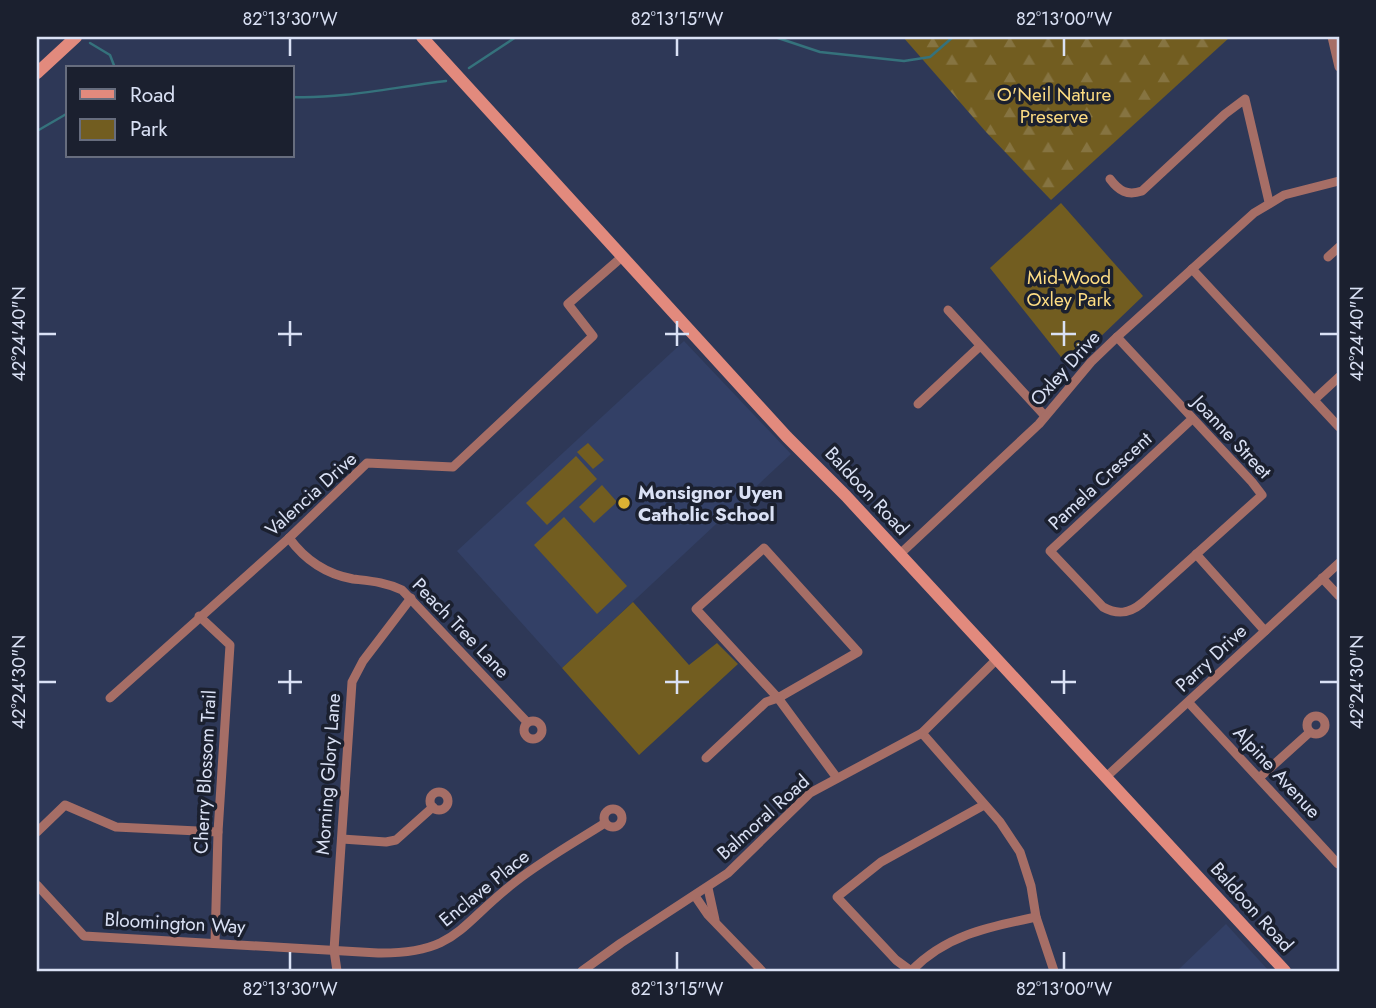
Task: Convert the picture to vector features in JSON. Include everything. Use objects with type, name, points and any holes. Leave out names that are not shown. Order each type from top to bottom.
[{"type":"street","points":[[37,73],[76,37]]},
{"type":"street","name":"Baldoon Road","points":[[422,37],[788,437],[900,554],[1285,971]]},
{"type":"street","points":[[1332,37],[1339,67]]},
{"type":"street","points":[[1110,180],[1123,191],[1142,191],[1225,114],[1245,99],[1269,202]]},
{"type":"street","name":"Oxley Drive","points":[[900,554],[1040,424],[1091,362],[1116,337],[1254,213],[1269,202],[1300,190],[1339,181]]},
{"type":"street","points":[[1328,257],[1339,247]]},
{"type":"street","name":"Valencia Drive","points":[[110,698],[289,538],[367,463],[453,467],[593,336],[568,304],[623,256]]},
{"type":"street","points":[[1192,270],[1339,428]]},
{"type":"street","points":[[948,310],[1045,416]]},
{"type":"street","name":"Joanne Street","points":[[1116,337],[1262,495],[1196,554]]},
{"type":"street","points":[[918,404],[979,346]]},
{"type":"street","points":[[1314,400],[1339,377]]},
{"type":"street","name":"Pamela Crescent","points":[[1192,419],[1050,551],[1102,607],[1112,612],[1124,613],[1142,604],[1196,554]]},
{"type":"street","name":"Peach Tree Lane","points":[[289,538],[298,551],[320,569],[336,575],[390,584],[411,598],[527,722]]},
{"type":"street","points":[[706,758],[766,702],[778,698],[858,652],[764,548],[696,609],[778,698],[837,778]]},
{"type":"street","points":[[1196,554],[1265,631]]},
{"type":"street","name":"Parry Drive","points":[[1105,778],[1339,563]]},
{"type":"street","points":[[1322,578],[1339,596]]},
{"type":"street","name":"Morning Glory Lane","points":[[337,971],[334,950],[352,682],[363,661],[411,598]]},
{"type":"street","name":"Cherry Blossom Trail","points":[[200,616],[230,645],[218,832],[215,943]]},
{"type":"street","name":"Balmoral Road","points":[[582,971],[728,873],[810,793],[922,733],[996,660]]},
{"type":"street","name":"Alpine Avenue","points":[[1189,703],[1338,864],[1339,862]]},
{"type":"street","points":[[1259,778],[1310,732]]},
{"type":"street","points":[[922,733],[1000,822],[1020,852],[1031,886],[1036,917],[1054,971]]},
{"type":"street","points":[[37,832],[65,805],[116,827],[218,832]]},
{"type":"street","points":[[984,805],[881,862],[837,897],[896,959],[911,971],[929,953],[941,946],[982,929],[1036,917]]},
{"type":"street","points":[[342,839],[391,842],[433,807]]},
{"type":"street","name":"Enclave Place","points":[[334,950],[396,953],[440,945],[514,882],[605,823]]},
{"type":"street","name":"Bloomington Way","points":[[37,885],[84,936],[334,950]]},
{"type":"street","points":[[708,888],[715,920]]},
{"type":"street","points":[[695,896],[708,915],[762,971]]},
{"type":"shaded area","name":"Monsignor Uyen Catholic School","points":[[684,341],[791,454],[562,668],[457,551]]},
{"type":"shaded area","points":[[1226,924],[1269,971],[1177,971]]},
{"type":"green space","name":"O'Neil Nature Preserve","points":[[903,37],[1230,37],[1051,200],[986,132]]},
{"type":"green space","name":"Mid-Wood Oxley Park","points":[[1061,203],[1143,296],[1069,367],[990,268]]},
{"type":"green space","points":[[588,443],[604,460],[593,469],[577,452]]},
{"type":"green space","points":[[576,456],[597,479],[547,525],[526,503]]},
{"type":"green space","points":[[602,485],[617,502],[594,523],[579,507]]},
{"type":"green space","points":[[564,517],[627,586],[597,614],[534,545]]},
{"type":"green space","points":[[633,602],[689,665],[717,643],[738,664],[639,755],[562,668]]},
{"type":"waterway","points":[[469,68],[516,37]]},
{"type":"waterway","points":[[775,37],[820,52],[904,61],[930,57],[953,37]]},
{"type":"waterway","points":[[90,43],[110,55],[114,66]]},
{"type":"waterway","points":[[294,97],[350,94],[446,81]]},
{"type":"waterway","points":[[37,131],[66,114]]},
{"type":"place","name":"Monsignor Uyen Catholic School","points":[[624,503]]}]
